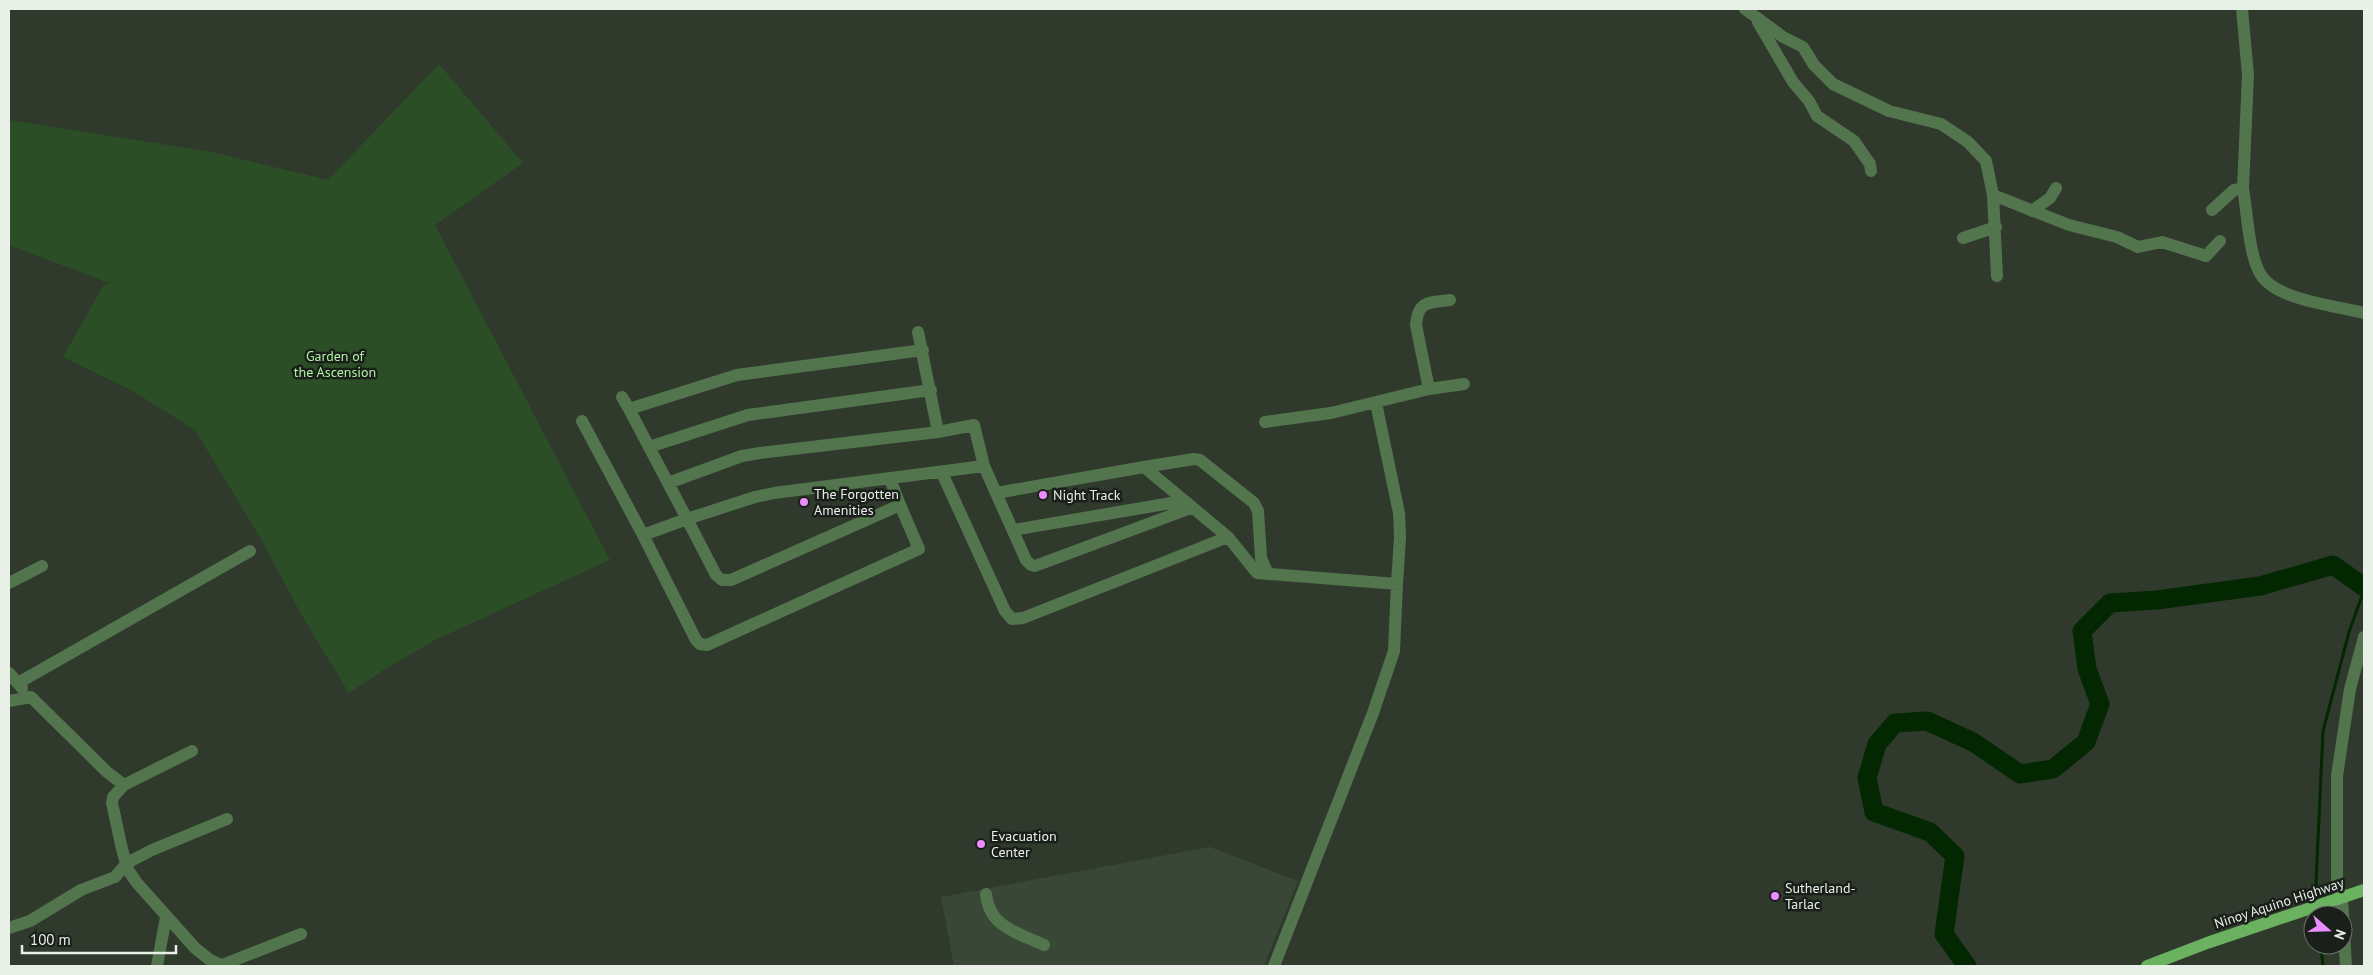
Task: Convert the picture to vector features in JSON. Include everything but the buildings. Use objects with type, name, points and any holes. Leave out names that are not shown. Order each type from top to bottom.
[{"type":"main road","name":"Ninoy Aquino Highway","points":[[2147,966],[2364,890]]},
{"type":"street","points":[[1745,9],[1757,19],[1803,47],[1814,65],[1833,84],[1889,112],[1941,124],[1968,142],[1986,161],[1993,195],[1997,276]]},
{"type":"street","points":[[2242,9],[2248,75],[2243,188],[2255,261],[2261,276],[2285,294],[2364,313]]},
{"type":"street","points":[[1757,19],[1793,82],[1810,101],[1816,116],[1854,141],[1870,164],[1871,171]]},
{"type":"street","points":[[2032,211],[2050,198],[2056,188]]},
{"type":"street","points":[[2212,210],[2234,190],[2243,188]]},
{"type":"street","points":[[1993,195],[2069,225],[2117,237],[2138,248],[2162,242],[2206,256],[2220,241]]},
{"type":"street","points":[[1963,238],[1996,227]]},
{"type":"street","points":[[1429,389],[1416,325],[1417,314],[1425,304],[1450,300]]},
{"type":"street","points":[[918,332],[938,432]]},
{"type":"street","points":[[629,409],[737,375],[923,350]]},
{"type":"street","points":[[1265,422],[1331,413],[1429,389],[1464,384]]},
{"type":"street","points":[[649,447],[748,414],[930,390]]},
{"type":"street","points":[[622,397],[716,575],[726,581],[900,505]]},
{"type":"street","points":[[1274,966],[1373,713],[1394,652],[1400,537],[1398,513],[1376,403]]},
{"type":"street","points":[[582,422],[696,640],[700,644],[707,645],[919,549],[890,478]]},
{"type":"street","points":[[668,483],[742,456],[938,432],[974,425],[984,466],[1026,560],[1031,566],[1036,566],[1187,504]]},
{"type":"street","points":[[996,493],[1194,459],[1204,461],[1256,506],[1260,548],[1268,574]]},
{"type":"street","points":[[642,535],[774,493],[942,473],[984,466]]},
{"type":"street","points":[[1144,467],[1228,537],[1240,549],[1254,570],[1262,574],[1397,584]]},
{"type":"street","points":[[942,473],[1005,611],[1012,619],[1023,618],[1228,537]]},
{"type":"street","points":[[1012,530],[1187,504]]},
{"type":"street","points":[[1240,549],[1260,548]]},
{"type":"street","points":[[18,683],[250,551]]},
{"type":"street","points":[[9,583],[42,566]]},
{"type":"street","points":[[2340,905],[2337,881],[2337,776],[2350,688],[2364,637]]},
{"type":"street","points":[[9,673],[107,772],[124,785]]},
{"type":"street","points":[[9,701],[31,697]]},
{"type":"street","points":[[192,751],[124,785],[113,797],[112,803],[127,864],[137,883],[195,948],[218,964]]},
{"type":"street","points":[[9,928],[30,921],[81,890],[115,877],[127,864],[172,840],[227,819]]},
{"type":"street","points":[[986,894],[994,919],[1044,945]]},
{"type":"street","points":[[157,966],[166,917]]},
{"type":"street","points":[[198,966],[218,964],[301,934]]},
{"type":"shaded area","points":[[1210,847],[1298,881],[1264,966],[954,966],[941,897]]},
{"type":"green space","name":"Garden of the Ascension","points":[[439,64],[523,163],[435,225],[610,560],[437,639],[385,669],[349,693],[301,614],[261,539],[195,430],[131,390],[63,357],[103,286],[109,283],[9,245],[9,120],[212,152],[328,180]]},
{"type":"waterway","points":[[1967,966],[1944,934],[1955,856],[1930,832],[1874,812],[1867,778],[1877,744],[1895,723],[1927,721],[1973,742],[2020,774],[2053,769],[2086,742],[2100,704],[2087,669],[2082,631],[2110,603],[2157,600],[2260,586],[2333,565],[2364,587]]},
{"type":"waterway","points":[[2317,903],[2316,883],[2323,731],[2349,632],[2364,590]]},
{"type":"waterway","points":[[2322,955],[2323,966]]},
{"type":"place","name":"Night Track","points":[[1043,495]]},
{"type":"place","name":"The Forgotten Amenities","points":[[804,502]]},
{"type":"place","name":"Evacuation Center","points":[[981,844]]},
{"type":"place","name":"Sutherland- Tarlac","points":[[1775,896]]}]
